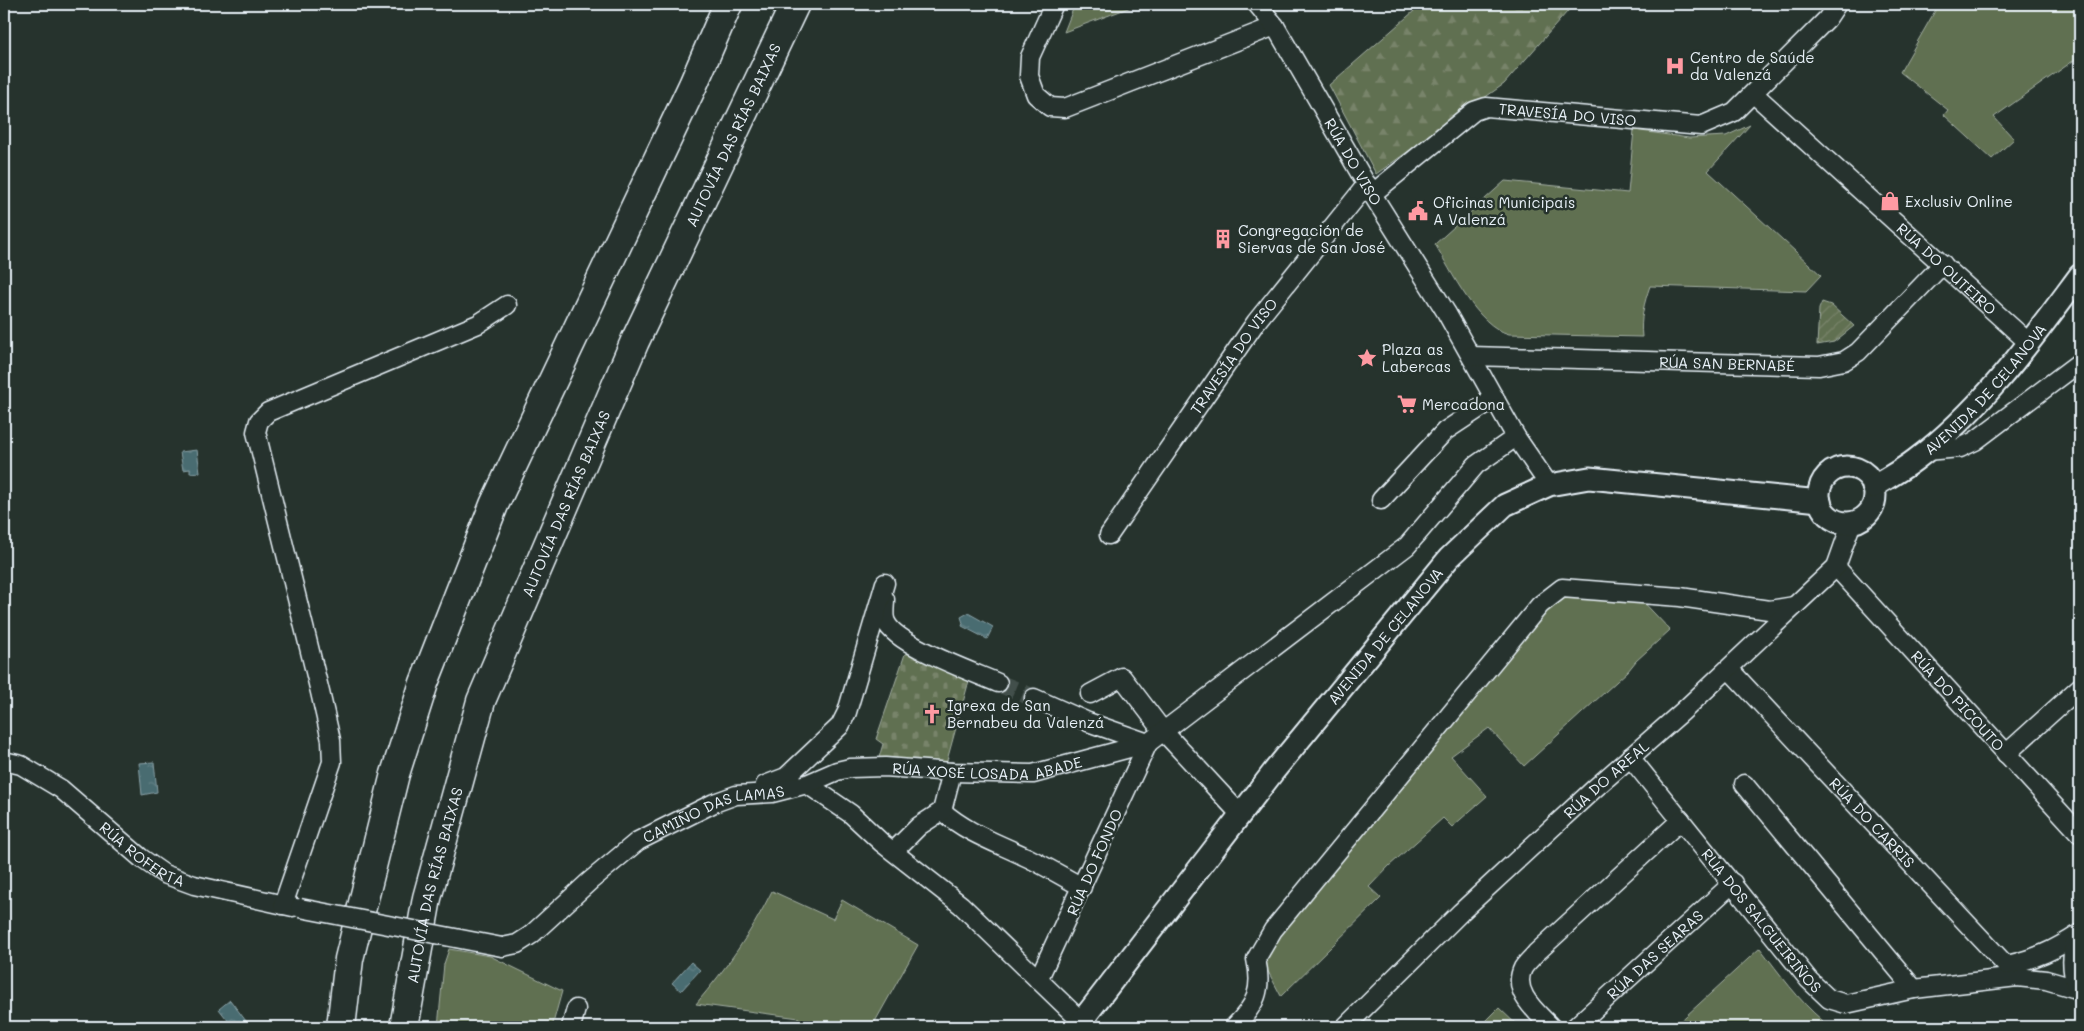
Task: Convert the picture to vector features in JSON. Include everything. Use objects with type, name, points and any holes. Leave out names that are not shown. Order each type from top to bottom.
[{"type":"highway","points":[[341,1027],[349,959],[395,774],[424,683],[494,505],[693,85],[728,4]]},
{"type":"highway","name":"AUTOVÍA DAS RÍAS BAIXAS","points":[[404,1027],[427,898],[481,701],[635,341],[795,4]]},
{"type":"street","points":[[1054,4],[1030,57],[1029,76],[1036,95],[1050,107],[1058,108],[1077,104],[1276,26]]},
{"type":"street","name":"RÚA DO VISO","points":[[1258,4],[1276,26],[1370,189],[1446,312],[1516,437],[1549,485]]},
{"type":"street","name":"TRAVESÍA DO VISO","points":[[1109,535],[1256,322],[1370,189],[1474,111],[1486,107],[1701,126],[1734,112],[1827,19],[1837,4]]},
{"type":"street","name":"RÚA DO OUTEIRO","points":[[1754,94],[2029,343]]},
{"type":"street","name":"RÚA SAN BERNABÉ","points":[[1471,356],[1819,366],[1844,361],[1858,352],[1943,264]]},
{"type":"street","name":"AVENIDA DE CELANOVA","points":[[1873,487],[1926,451],[1965,417],[1995,386],[2080,275]]},
{"type":"street","points":[[291,906],[332,762],[331,740],[256,432],[259,421],[268,412],[478,324],[507,305]]},
{"type":"street","points":[[1926,451],[1960,448],[1975,441],[2080,362]]},
{"type":"street","points":[[1381,500],[1445,431],[1495,398]]},
{"type":"street","name":"RÚA XOSÉ LOSADA ABADE","points":[[807,784],[837,771],[850,768],[885,767],[952,772],[1033,774],[1148,743],[1407,546],[1476,465],[1516,437]]},
{"type":"street","points":[[1844,467],[1862,472],[1873,487],[1874,496],[1870,510],[1865,516],[1852,522],[1835,520],[1823,509],[1820,501],[1819,492],[1822,483],[1835,470],[1844,467]]},
{"type":"street","name":"AVENIDA DE CELANOVA","points":[[1083,1025],[1274,771],[1449,558],[1505,505],[1549,485],[1589,478],[1820,501]]},
{"type":"street","name":"RÚA DO AREAL","points":[[1345,1027],[1461,912],[1729,669],[1836,567],[1852,522]]},
{"type":"street","name":"RÚA DO PICOUTO","points":[[1836,567],[2080,834]]},
{"type":"street","points":[[736,795],[786,777],[840,726],[847,712],[885,583],[885,621],[895,635],[918,648],[998,683]]},
{"type":"street","points":[[1234,1027],[1250,1012],[1256,998],[1260,977],[1256,959],[1273,930],[1540,605],[1562,588],[1680,597],[1768,610],[1794,606]]},
{"type":"street","name":"RÚA DO CARRIS","points":[[1729,669],[1994,954],[2012,971]]},
{"type":"street","points":[[1090,694],[1122,677],[1163,731],[1240,814]]},
{"type":"street","points":[[2006,754],[2080,686]]},
{"type":"street","points":[[1034,698],[1088,722],[1148,743]]},
{"type":"street","name":"RÚA DO FONDO","points":[[1038,980],[1148,743]]},
{"type":"street","name":"RÚA DOS SALGUEIRIÑOS","points":[[1630,757],[1809,980],[1828,998],[1846,1004],[2012,971],[2079,989]]},
{"type":"street","name":"RÚA ROFERTA","points":[[4,761],[21,766],[61,789],[141,858],[164,874],[194,885],[291,906]]},
{"type":"street","points":[[894,851],[919,826],[942,811],[952,772]]},
{"type":"street","points":[[807,784],[852,814],[961,905],[1083,1025]]},
{"type":"street","name":"CAMIÑO DAS LAMAS","points":[[291,906],[502,947],[517,944],[531,935],[590,881],[638,841],[714,803],[736,795],[772,793],[807,784]]},
{"type":"street","points":[[1744,784],[1914,989]]},
{"type":"street","points":[[942,811],[974,834],[1025,856],[1082,887]]},
{"type":"street","points":[[1551,1027],[1529,1004],[1521,991],[1520,980],[1523,968],[1543,947],[1681,820]]},
{"type":"street","name":"RÚA DAS SEARAS","points":[[1575,1027],[1733,883]]},
{"type":"street","points":[[2012,971],[2032,959],[2054,950],[2080,934]]},
{"type":"street","points":[[2079,989],[2071,971],[2072,954],[2080,934]]},
{"type":"street","points":[[571,1027],[576,1009]]},
{"type":"green space","points":[[1075,4],[1139,4],[1064,32]]},
{"type":"green space","points":[[1422,4],[1574,4],[1504,84],[1376,174],[1329,85]]},
{"type":"green space","points":[[1939,4],[2080,4],[2080,56],[1994,117],[2014,139],[1992,159],[1944,115],[1948,110],[1900,72]]},
{"type":"green space","points":[[1750,125],[1708,171],[1821,275],[1806,291],[1650,286],[1643,311],[1642,337],[1509,334],[1497,329],[1476,309],[1457,282],[1435,244],[1505,181],[1628,193],[1634,130],[1689,138],[1726,136]]},
{"type":"green space","points":[[1822,302],[1831,305],[1854,326],[1834,342],[1817,345],[1819,309]]},
{"type":"green space","points":[[1562,588],[1636,594],[1670,630],[1524,766],[1489,728],[1451,756],[1487,796],[1452,827],[1443,818],[1389,866],[1369,887],[1381,898],[1281,996],[1262,960],[1273,930]]},
{"type":"green space","points":[[905,654],[913,654],[970,677],[946,764],[878,761],[883,744],[876,739]]},
{"type":"green space","points":[[772,891],[833,919],[842,900],[918,945],[872,1027],[797,1027],[799,1018],[696,1004],[737,950]]},
{"type":"green space","points":[[1760,948],[1797,996],[1823,1021],[1816,1027],[1674,1027]]},
{"type":"green space","points":[[449,949],[490,956],[562,991],[552,1027],[438,1027],[444,964]]},
{"type":"green space","points":[[1499,1008],[1519,1027],[1480,1027]]},
{"type":"water","points":[[197,450],[200,472],[190,473],[190,469],[183,470],[180,452]]},
{"type":"water","points":[[968,613],[993,627],[987,639],[962,626],[961,617]]},
{"type":"water","points":[[154,762],[157,792],[142,795],[139,763]]},
{"type":"water","points":[[691,962],[700,970],[681,991],[672,983]]},
{"type":"water","points":[[230,1000],[246,1021],[246,1027],[233,1027],[219,1009]]},
{"type":"water","points":[[1977,1023],[2028,1023],[2075,1027],[1951,1027]]},
{"type":"tunnel","points":[[998,683],[1034,698]]},
{"type":"place","name":"Centro de Saúde da Valenzá","points":[[1675,66]]},
{"type":"place","name":"Exclusiv Online","points":[[1890,201]]},
{"type":"place","name":"Oficinas Municipais A Valenzá","points":[[1418,211]]},
{"type":"place","name":"Congregación de Siervas de San José","points":[[1223,239]]},
{"type":"place","name":"Plaza as Labercas","points":[[1367,358]]},
{"type":"place","name":"Mercadona","points":[[1407,404]]},
{"type":"place","name":"Igrexa de San Bernabeu da Valenzá","points":[[932,714]]}]
